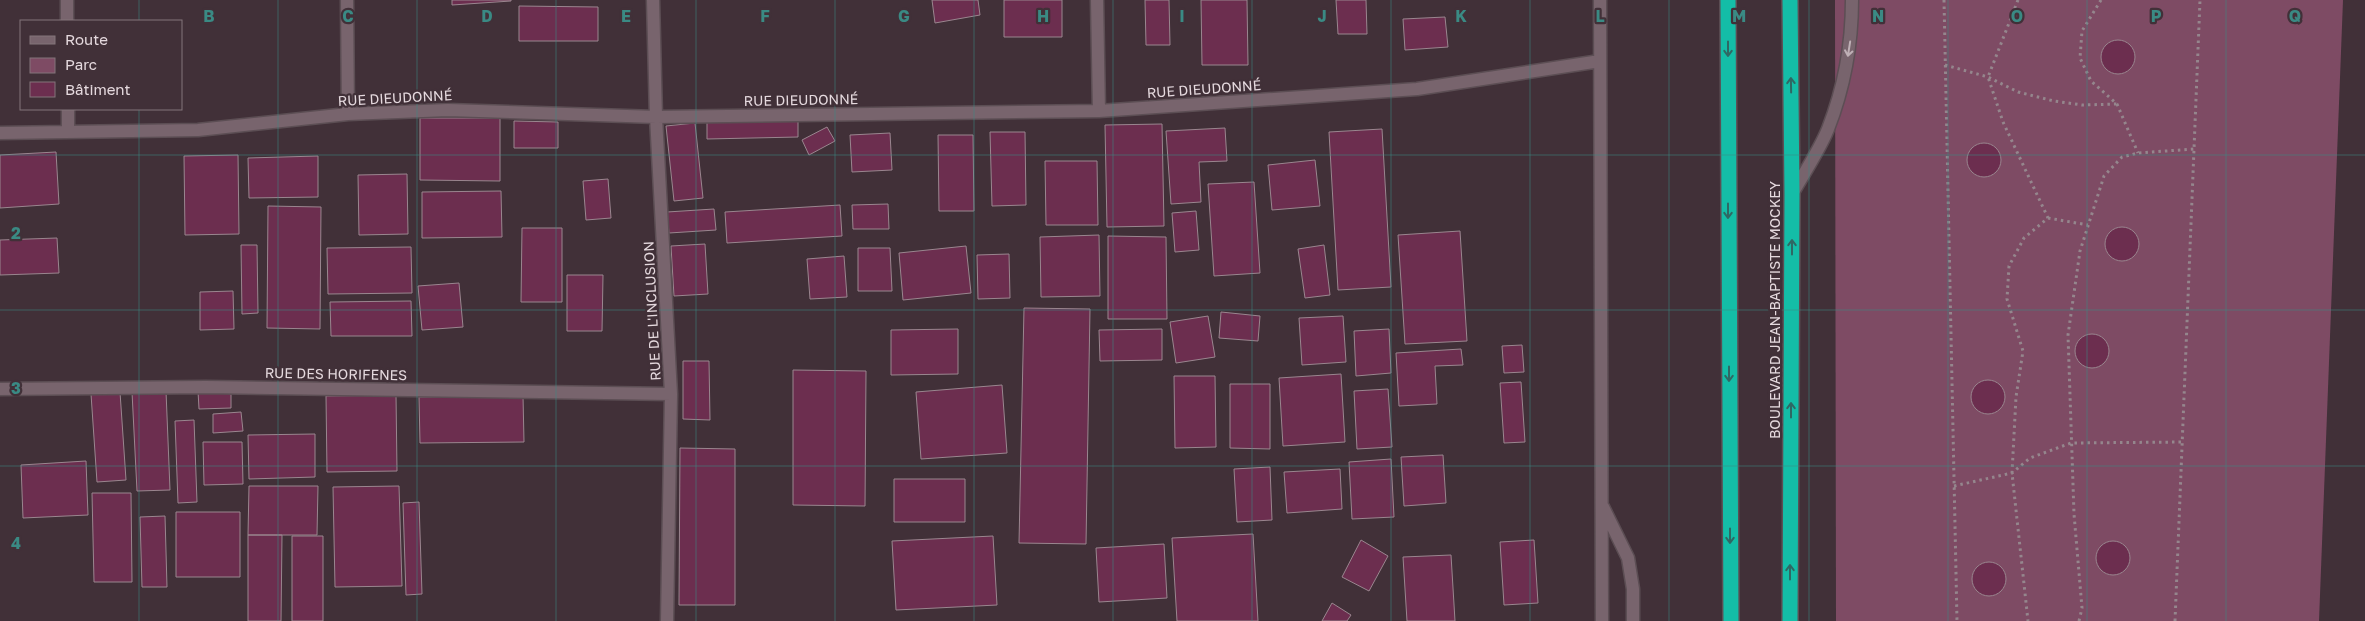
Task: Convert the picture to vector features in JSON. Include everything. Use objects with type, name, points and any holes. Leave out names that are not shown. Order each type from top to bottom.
[{"type":"highway","points":[[1728,0],[1731,621]]},
{"type":"highway","name":"BOULEVARD JEAN-BAPTISTE MOCKEY","points":[[1790,0],[1792,194],[1790,621]]},
{"type":"street","points":[[66,0],[67,20]]},
{"type":"street","points":[[346,0],[348,114]]},
{"type":"street","name":"RUE DE L'INCLUSION","points":[[653,0],[656,117],[671,394],[667,621]]},
{"type":"street","points":[[1097,0],[1099,111]]},
{"type":"street","points":[[1600,0],[1602,621]]},
{"type":"street","points":[[1792,194],[1828,130],[1847,65],[1852,30],[1852,0]]},
{"type":"street","name":"RUE DIEUDONNÉ","points":[[0,133],[198,130],[348,114],[448,110],[656,117],[1099,111],[1417,89],[1600,62]]},
{"type":"street","points":[[68,110],[68,132]]},
{"type":"street","name":"RUE DES HORIFENES","points":[[0,389],[206,387],[671,394]]},
{"type":"street","points":[[1602,505],[1628,558],[1633,589],[1633,621]]},
{"type":"path","points":[[1944,0],[1957,621]]},
{"type":"path","points":[[2018,0],[1988,77],[2003,122],[2048,218]]},
{"type":"path","points":[[2101,0],[2082,31],[2080,58],[2091,80],[2117,104],[2138,153]]},
{"type":"path","points":[[2175,621],[2200,0]]},
{"type":"path","points":[[1946,65],[1988,77],[2018,92],[2054,101],[2082,105],[2117,104]]},
{"type":"path","points":[[2079,621],[2082,608],[2071,443],[2068,335],[2080,251],[2104,176],[2122,158],[2138,153],[2194,149]]},
{"type":"path","points":[[2028,621],[2012,473],[2016,397],[2024,351],[2007,300],[2009,266],[2024,238],[2048,218],[2088,225]]},
{"type":"path","points":[[1954,486],[2012,473],[2030,458],[2071,443],[2182,442]]},
{"type":"green space","points":[[1835,0],[2343,0],[2319,621],[1836,621]]},
{"type":"building","points":[[452,0],[511,0],[511,1],[452,5]]},
{"type":"building","points":[[932,0],[978,0],[980,15],[935,23]]},
{"type":"building","points":[[1004,0],[1062,0],[1062,37],[1004,37]]},
{"type":"building","points":[[1145,0],[1169,0],[1170,45],[1146,45]]},
{"type":"building","points":[[1201,0],[1247,0],[1248,65],[1202,65]]},
{"type":"building","points":[[1336,0],[1366,0],[1367,34],[1338,34]]},
{"type":"building","points":[[519,6],[598,7],[598,41],[519,41]]},
{"type":"building","points":[[1445,17],[1448,47],[1405,50],[1403,19]]},
{"type":"building","points":[[2118,40],[2130,45],[2135,57],[2130,69],[2118,74],[2106,69],[2101,57],[2106,45]]},
{"type":"building","points":[[420,118],[500,118],[500,181],[420,180]]},
{"type":"building","points":[[798,118],[798,137],[707,139],[707,120]]},
{"type":"building","points":[[514,121],[558,122],[558,148],[514,148]]},
{"type":"building","points":[[695,123],[703,198],[674,201],[666,126]]},
{"type":"building","points":[[1162,124],[1164,226],[1107,227],[1105,125]]},
{"type":"building","points":[[827,127],[835,141],[809,155],[802,140]]},
{"type":"building","points":[[1225,128],[1227,161],[1199,162],[1201,202],[1171,204],[1166,131]]},
{"type":"building","points":[[1382,129],[1391,287],[1338,290],[1329,132]]},
{"type":"building","points":[[990,132],[1025,132],[1026,205],[992,206]]},
{"type":"building","points":[[890,133],[892,170],[852,172],[850,135]]},
{"type":"building","points":[[938,135],[973,135],[974,211],[939,211]]},
{"type":"building","points":[[1984,143],[1996,148],[2001,160],[1996,172],[1984,177],[1972,172],[1967,160],[1972,148]]},
{"type":"building","points":[[56,152],[59,204],[0,208],[0,155]]},
{"type":"building","points":[[238,155],[239,234],[185,235],[184,156]]},
{"type":"building","points":[[318,156],[318,197],[249,198],[248,158]]},
{"type":"building","points":[[1315,160],[1320,206],[1272,210],[1268,165]]},
{"type":"building","points":[[1045,161],[1097,161],[1098,225],[1046,225]]},
{"type":"building","points":[[407,174],[408,234],[359,235],[358,175]]},
{"type":"building","points":[[608,179],[611,218],[586,220],[583,181]]},
{"type":"building","points":[[1254,182],[1260,273],[1214,276],[1208,184]]},
{"type":"building","points":[[501,191],[502,237],[422,238],[422,192]]},
{"type":"building","points":[[888,204],[889,229],[853,229],[852,205]]},
{"type":"building","points":[[840,205],[842,236],[727,243],[725,212]]},
{"type":"building","points":[[268,206],[321,207],[320,329],[267,328]]},
{"type":"building","points":[[714,209],[716,230],[669,233],[667,212]]},
{"type":"building","points":[[1196,211],[1199,250],[1175,252],[1172,213]]},
{"type":"building","points":[[2122,227],[2134,232],[2139,244],[2134,256],[2122,261],[2110,256],[2105,244],[2110,232]]},
{"type":"building","points":[[522,228],[562,228],[562,302],[521,302]]},
{"type":"building","points":[[1460,231],[1467,341],[1405,344],[1398,235]]},
{"type":"building","points":[[1099,235],[1100,296],[1041,297],[1040,237]]},
{"type":"building","points":[[1108,236],[1166,237],[1167,319],[1108,319]]},
{"type":"building","points":[[57,238],[59,273],[0,275],[0,240]]},
{"type":"building","points":[[705,244],[708,294],[674,296],[671,246]]},
{"type":"building","points":[[241,245],[257,245],[258,313],[242,314]]},
{"type":"building","points":[[1324,245],[1330,295],[1305,298],[1298,249]]},
{"type":"building","points":[[966,246],[971,293],[903,300],[899,253]]},
{"type":"building","points":[[411,247],[412,293],[328,294],[327,248]]},
{"type":"building","points":[[858,248],[890,248],[892,291],[858,291]]},
{"type":"building","points":[[1009,254],[1010,298],[978,299],[977,255]]},
{"type":"building","points":[[844,256],[847,297],[810,299],[807,259]]},
{"type":"building","points":[[567,275],[603,275],[602,331],[567,331]]},
{"type":"building","points":[[459,283],[463,327],[422,330],[418,286]]},
{"type":"building","points":[[233,291],[234,329],[200,330],[200,292]]},
{"type":"building","points":[[411,301],[412,336],[331,336],[330,302]]},
{"type":"building","points":[[1024,308],[1090,309],[1086,544],[1019,543]]},
{"type":"building","points":[[1221,312],[1260,316],[1258,341],[1219,338]]},
{"type":"building","points":[[1208,316],[1215,357],[1176,363],[1170,322]]},
{"type":"building","points":[[1343,316],[1346,362],[1302,365],[1299,318]]},
{"type":"building","points":[[958,329],[958,374],[891,375],[891,330]]},
{"type":"building","points":[[1162,329],[1162,360],[1100,361],[1099,330]]},
{"type":"building","points":[[1389,329],[1391,373],[1356,376],[1354,331]]},
{"type":"building","points":[[2092,334],[2104,339],[2109,351],[2104,363],[2092,368],[2080,363],[2075,351],[2080,339]]},
{"type":"building","points":[[1522,345],[1524,372],[1504,373],[1502,346]]},
{"type":"building","points":[[1461,349],[1463,365],[1435,366],[1437,404],[1399,406],[1396,353]]},
{"type":"building","points":[[683,361],[709,361],[710,420],[683,419]]},
{"type":"building","points":[[793,370],[866,371],[865,506],[793,505]]},
{"type":"building","points":[[1341,374],[1345,442],[1283,446],[1279,378]]},
{"type":"building","points":[[1174,376],[1215,376],[1216,447],[1175,448]]},
{"type":"building","points":[[1988,380],[2000,385],[2005,397],[2000,409],[1988,414],[1976,409],[1971,397],[1976,385]]},
{"type":"building","points":[[1521,382],[1525,442],[1504,443],[1500,383]]},
{"type":"building","points":[[1230,384],[1270,384],[1270,449],[1230,448]]},
{"type":"building","points":[[1002,385],[1007,453],[921,459],[916,392]]},
{"type":"building","points":[[1388,389],[1392,447],[1357,449],[1354,391]]},
{"type":"building","points":[[231,390],[231,408],[199,409],[198,391]]},
{"type":"building","points":[[166,391],[170,490],[137,491],[132,392]]},
{"type":"building","points":[[120,392],[126,480],[97,482],[91,394]]},
{"type":"building","points":[[396,395],[397,471],[327,472],[326,396]]},
{"type":"building","points":[[523,396],[524,442],[420,443],[419,397]]},
{"type":"building","points":[[241,412],[243,431],[213,433],[213,414]]},
{"type":"building","points":[[194,420],[197,502],[178,503],[175,421]]},
{"type":"building","points":[[315,434],[315,477],[249,479],[248,435]]},
{"type":"building","points":[[203,442],[242,442],[243,484],[204,485]]},
{"type":"building","points":[[680,448],[735,449],[735,605],[679,605]]},
{"type":"building","points":[[1443,455],[1446,503],[1404,506],[1401,457]]},
{"type":"building","points":[[1391,459],[1394,517],[1352,519],[1349,462]]},
{"type":"building","points":[[86,461],[88,515],[23,518],[21,465]]},
{"type":"building","points":[[1270,467],[1272,520],[1237,522],[1234,469]]},
{"type":"building","points":[[1340,469],[1342,509],[1287,513],[1284,472]]},
{"type":"building","points":[[894,479],[965,479],[965,522],[894,522]]},
{"type":"building","points":[[249,486],[318,486],[317,535],[248,535]]},
{"type":"building","points":[[399,486],[402,586],[335,587],[333,487]]},
{"type":"building","points":[[92,493],[131,493],[132,582],[94,582]]},
{"type":"building","points":[[419,502],[422,594],[406,595],[403,503]]},
{"type":"building","points":[[176,512],[240,512],[240,577],[176,577]]},
{"type":"building","points":[[165,516],[167,587],[142,587],[140,517]]},
{"type":"building","points":[[1253,534],[1258,621],[1177,621],[1172,538]]},
{"type":"building","points":[[248,535],[282,535],[281,621],[248,621]]},
{"type":"building","points":[[292,536],[323,536],[323,621],[292,621]]},
{"type":"building","points":[[993,536],[997,605],[896,610],[892,541]]},
{"type":"building","points":[[1361,540],[1388,556],[1369,591],[1342,577]]},
{"type":"building","points":[[1534,540],[1538,603],[1504,605],[1500,542]]},
{"type":"building","points":[[2113,541],[2125,546],[2130,558],[2125,570],[2113,575],[2101,570],[2096,558],[2101,546]]},
{"type":"building","points":[[1164,544],[1167,598],[1099,602],[1096,548]]},
{"type":"building","points":[[1451,555],[1455,621],[1407,621],[1403,557]]},
{"type":"building","points":[[1989,562],[2001,567],[2006,579],[2001,591],[1989,596],[1977,591],[1972,579],[1977,567]]},
{"type":"building","points":[[1332,603],[1351,615],[1347,621],[1322,621]]}]
